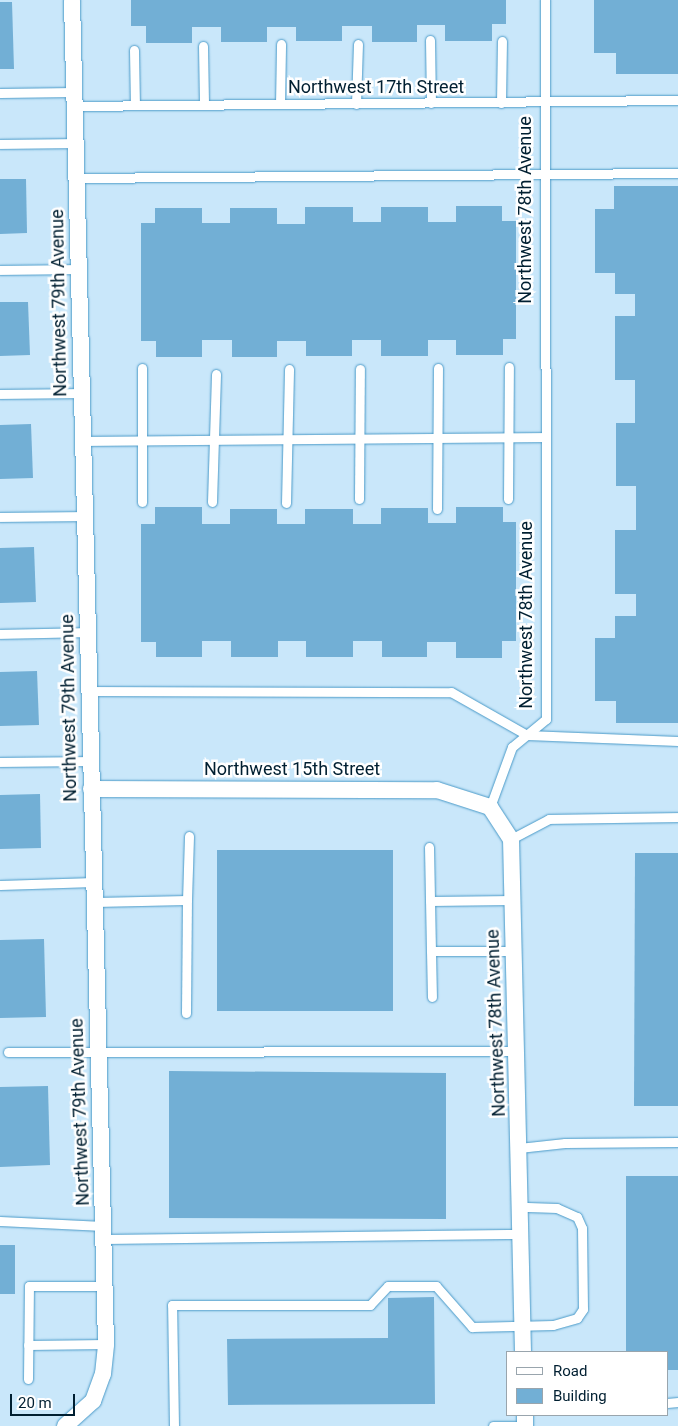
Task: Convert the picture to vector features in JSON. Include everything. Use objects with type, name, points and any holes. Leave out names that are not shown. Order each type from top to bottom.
[{"type":"street","name":"Northwest 79th Avenue","points":[[65,1426],[86,1410],[103,1374],[106,1344],[72,0]]},
{"type":"street","name":"Northwest 15th Street","points":[[91,789],[437,790],[490,807]]},
{"type":"street","points":[[490,807],[511,839]]},
{"type":"street","name":"Northwest 78th Avenue","points":[[511,839],[518,1051],[523,1351]]},
{"type":"lane","name":"Northwest 78th Avenue","points":[[490,807],[512,747],[546,719],[545,0]]},
{"type":"lane","points":[[430,40],[431,103]]},
{"type":"lane","points":[[501,103],[502,41]]},
{"type":"lane","points":[[280,104],[281,44]]},
{"type":"lane","points":[[356,104],[358,44]]},
{"type":"lane","points":[[203,46],[204,105]]},
{"type":"lane","points":[[134,50],[135,105]]},
{"type":"lane","name":"Northwest 17th Street","points":[[0,93],[135,105],[678,100]]},
{"type":"lane","points":[[0,144],[75,143]]},
{"type":"lane","points":[[76,178],[678,173]]},
{"type":"lane","points":[[0,270],[78,269]]},
{"type":"lane","points":[[508,499],[509,367]]},
{"type":"lane","points":[[142,368],[142,502]]},
{"type":"lane","points":[[437,509],[436,438],[438,368]]},
{"type":"lane","points":[[286,503],[289,369]]},
{"type":"lane","points":[[359,499],[360,369]]},
{"type":"lane","points":[[212,502],[216,374]]},
{"type":"lane","points":[[0,394],[82,393]]},
{"type":"lane","points":[[83,441],[546,437]]},
{"type":"lane","points":[[0,517],[84,516]]},
{"type":"lane","points":[[0,634],[87,632]]},
{"type":"lane","points":[[89,691],[451,692],[527,735],[678,741]]},
{"type":"lane","points":[[0,762],[90,761]]},
{"type":"lane","points":[[511,839],[549,818],[678,817]]},
{"type":"lane","points":[[186,1013],[189,836]]},
{"type":"lane","points":[[429,847],[432,997]]},
{"type":"lane","points":[[0,885],[94,882]]},
{"type":"lane","points":[[95,902],[187,900]]},
{"type":"lane","points":[[430,901],[513,900]]},
{"type":"lane","points":[[431,951],[514,952]]},
{"type":"lane","points":[[8,1052],[518,1051]]},
{"type":"lane","points":[[519,1148],[564,1143],[678,1142]]},
{"type":"lane","points":[[174,1426],[172,1305],[370,1305],[388,1286],[436,1286],[472,1327],[523,1326],[567,1322],[583,1309],[582,1237],[577,1216],[557,1208],[520,1207]]},
{"type":"lane","points":[[0,1221],[104,1233],[520,1234]]},
{"type":"lane","points":[[28,1379],[29,1286],[105,1286]]},
{"type":"lane","points":[[28,1345],[106,1344]]},
{"type":"lane","points":[[493,1426],[525,1426]]},
{"type":"building","points":[[131,0],[506,0],[506,24],[492,24],[492,41],[445,41],[445,25],[417,25],[417,42],[372,42],[372,26],[342,26],[342,41],[296,41],[296,27],[267,27],[267,42],[221,42],[221,27],[192,27],[192,43],[146,43],[146,26],[131,26]]},
{"type":"building","points":[[594,0],[678,0],[678,74],[616,74],[616,53],[594,53]]},
{"type":"building","points":[[0,2],[12,2],[14,69],[0,69]]},
{"type":"building","points":[[0,179],[26,179],[27,233],[0,234]]},
{"type":"building","points":[[614,186],[678,186],[678,723],[616,723],[616,701],[595,701],[595,638],[615,638],[615,616],[636,616],[636,594],[615,594],[615,530],[636,530],[636,486],[616,486],[616,423],[635,423],[635,380],[615,380],[615,316],[635,316],[635,294],[615,294],[615,273],[595,273],[595,209],[614,209]]},
{"type":"building","points":[[456,206],[502,206],[502,221],[516,221],[516,339],[503,339],[503,355],[456,355],[456,340],[428,340],[428,356],[381,356],[381,340],[352,340],[352,356],[306,356],[306,341],[277,341],[277,357],[232,357],[232,340],[202,340],[202,357],[156,357],[156,341],[141,341],[141,223],[155,223],[155,208],[202,208],[202,223],[230,223],[230,208],[277,208],[277,224],[305,224],[305,207],[353,207],[353,222],[381,222],[381,207],[428,207],[428,222],[456,222]]},
{"type":"building","points":[[0,302],[28,302],[30,355],[0,356]]},
{"type":"building","points":[[31,424],[33,478],[0,479],[0,425]]},
{"type":"building","points":[[155,507],[202,507],[202,524],[230,524],[230,509],[277,509],[277,524],[305,524],[305,509],[353,509],[353,524],[381,524],[381,508],[428,508],[428,523],[456,523],[456,507],[503,507],[503,522],[516,522],[516,641],[502,641],[502,658],[456,658],[456,642],[427,642],[427,657],[382,657],[382,641],[353,641],[353,657],[306,657],[306,641],[278,641],[278,657],[231,657],[231,641],[202,641],[202,657],[156,657],[156,642],[141,642],[141,524],[155,524]]},
{"type":"building","points":[[34,547],[36,602],[0,603],[0,548]]},
{"type":"building","points":[[37,671],[39,725],[0,726],[0,672]]},
{"type":"building","points":[[40,794],[41,848],[0,849],[0,795]]},
{"type":"building","points":[[217,850],[393,850],[393,1011],[217,1011]]},
{"type":"building","points":[[635,853],[678,853],[678,1106],[634,1106]]},
{"type":"building","points":[[44,939],[46,1017],[0,1018],[0,940]]},
{"type":"building","points":[[169,1071],[446,1073],[446,1219],[169,1218]]},
{"type":"building","points":[[48,1086],[50,1165],[0,1167],[0,1087]]},
{"type":"building","points":[[626,1176],[678,1176],[678,1370],[668,1370],[668,1351],[626,1351]]},
{"type":"building","points":[[0,1245],[15,1245],[15,1294],[0,1294]]},
{"type":"building","points":[[434,1297],[435,1404],[228,1405],[227,1339],[388,1338],[388,1298]]}]
